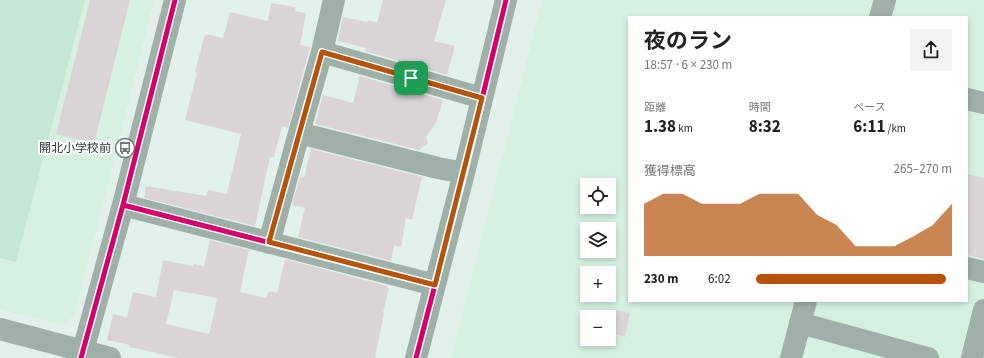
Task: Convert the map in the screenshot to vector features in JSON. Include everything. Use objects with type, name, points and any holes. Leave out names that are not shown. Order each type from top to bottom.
[{"type":"street","points":[[82,354],[123,206],[175,0]]},
{"type":"street","points":[[269,242],[322,52],[334,0]]},
{"type":"street","points":[[416,358],[464,173],[506,0]]},
{"type":"street","points":[[880,16],[884,0]]},
{"type":"street","points":[[322,52],[482,98]]},
{"type":"street","points":[[968,99],[984,103]]},
{"type":"street","points":[[299,133],[438,168],[464,173]]},
{"type":"street","points":[[123,206],[435,285]]},
{"type":"street","points":[[968,268],[984,272]]},
{"type":"street","points":[[791,358],[806,302]]},
{"type":"street","points":[[972,358],[984,310]]},
{"type":"street","points":[[800,322],[928,358]]},
{"type":"street","points":[[0,329],[82,354],[110,358]]},
{"type":"shaded area","points":[[0,0],[154,0],[74,317],[61,324],[0,310]]},
{"type":"shaded area","points":[[0,0],[85,0],[16,262],[0,258]]},
{"type":"shaded area","points":[[542,0],[984,0],[984,358],[451,358]]},
{"type":"building","points":[[90,0],[130,0],[94,144],[56,134]]},
{"type":"building","points":[[383,0],[446,0],[434,41],[455,46],[447,75],[365,51],[366,48],[338,41],[343,17],[367,22],[368,20],[377,23]]},
{"type":"building","points":[[271,3],[296,7],[295,11],[306,13],[300,45],[310,47],[288,128],[282,126],[274,157],[270,157],[255,226],[144,198],[146,186],[206,196],[208,190],[227,194],[241,134],[185,120],[197,73],[195,72],[205,34],[223,38],[230,12],[268,21]]},
{"type":"building","points":[[360,76],[443,100],[436,123],[426,137],[428,143],[419,150],[315,124],[323,95],[353,103]]},
{"type":"building","points":[[311,149],[422,177],[412,220],[406,218],[401,247],[394,245],[391,261],[298,237],[305,208],[292,205],[300,177],[304,178]]},
{"type":"building","points":[[968,174],[984,178],[984,259],[968,255]]},
{"type":"building","points":[[210,240],[249,250],[240,292],[266,298],[269,291],[277,293],[285,259],[387,286],[387,288],[389,288],[375,358],[178,358],[107,340],[113,314],[127,317],[133,292],[156,297],[163,260],[193,266],[193,264],[204,266]],"holes":[[[174,290],[217,298],[209,334],[166,324]]]},
{"type":"building","points":[[612,309],[630,313],[625,337],[616,335],[616,310]]},
{"type":"cycle path","points":[[81,358],[123,205],[175,0]]},
{"type":"cycle path","points":[[416,358],[464,173],[506,0]]},
{"type":"cycle path","points":[[123,205],[435,285]]},
{"type":"place","name":"開北小学校前","points":[[125,148]]},
{"type":"route","points":[[322,52],[411,78],[482,98],[435,285],[269,242],[322,52]]}]
